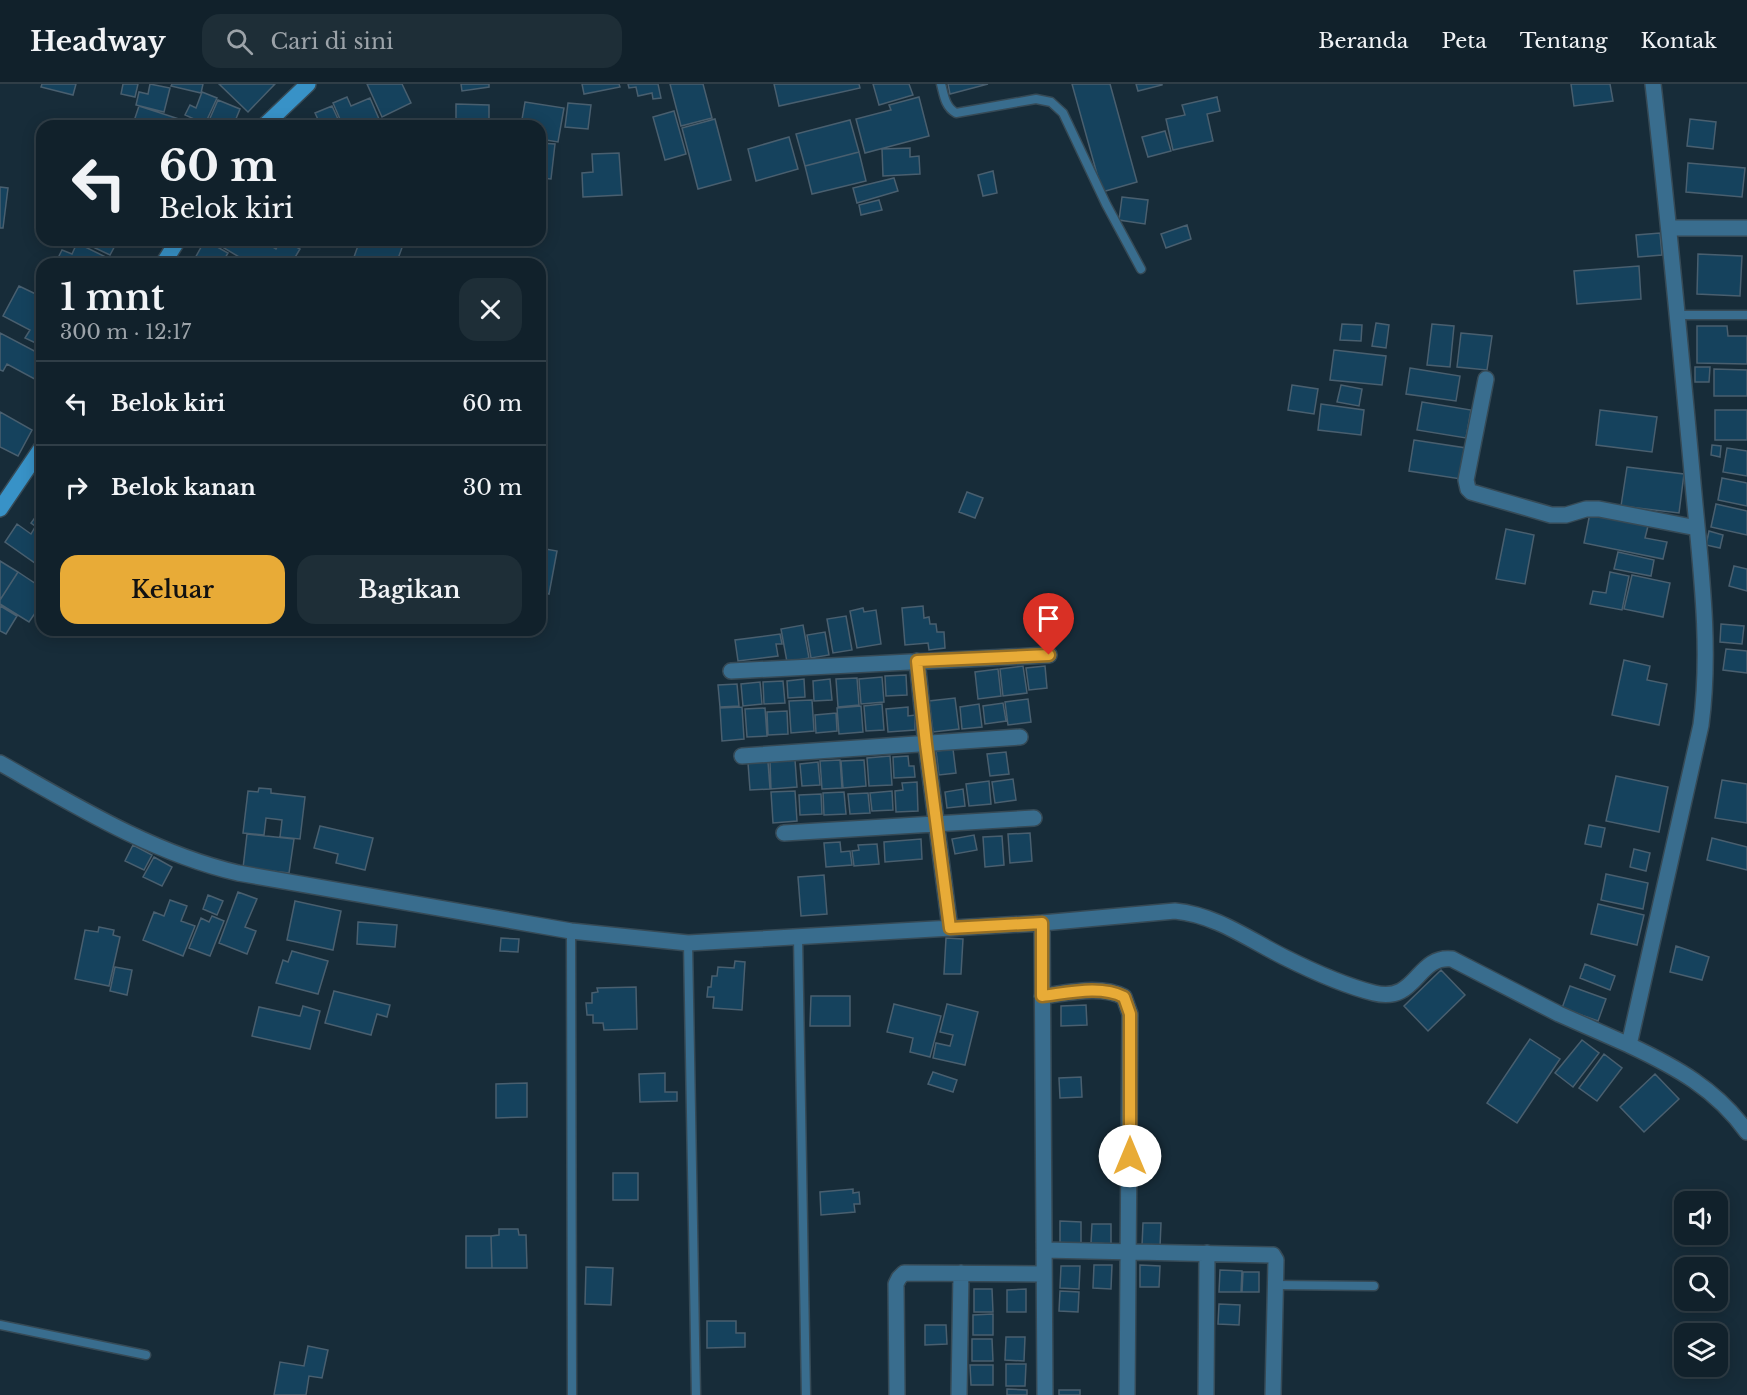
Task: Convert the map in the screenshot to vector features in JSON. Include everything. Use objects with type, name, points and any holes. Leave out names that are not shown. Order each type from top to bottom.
[{"type":"main road","points":[[270,120],[308,84]]},
{"type":"main road","points":[[0,509],[36,456]]},
{"type":"street","points":[[1629,1045],[1701,725],[1706,692],[1706,654],[1697,528],[1678,315],[1653,84]]},
{"type":"street","points":[[1669,228],[1747,228]]},
{"type":"street","points":[[1486,379],[1466,480],[1471,492],[1551,514],[1566,515],[1599,508],[1697,528]]},
{"type":"street","points":[[731,671],[1049,655]]},
{"type":"street","points":[[917,661],[950,928]]},
{"type":"street","points":[[742,756],[1020,737]]},
{"type":"street","points":[[0,763],[70,803],[137,837],[209,867],[571,932],[688,943],[1042,923],[1175,912],[1196,913],[1216,921],[1286,958],[1374,993],[1398,994],[1408,988],[1431,962],[1441,958],[1452,959],[1559,1014],[1670,1064],[1707,1089],[1747,1132]]},
{"type":"street","points":[[784,832],[1034,818]]},
{"type":"street","points":[[1042,923],[1045,1395]]},
{"type":"street","points":[[1042,996],[1114,991],[1124,997],[1130,1014],[1127,1395]]},
{"type":"street","points":[[1044,1250],[1273,1255],[1276,1260],[1273,1395]]},
{"type":"street","points":[[1206,1395],[1207,1253]]},
{"type":"street","points":[[897,1395],[896,1284],[898,1278],[904,1273],[1044,1274]]},
{"type":"street","points":[[959,1395],[962,1273]]},
{"type":"lane","points":[[942,84],[947,105],[951,110],[961,114],[1036,99],[1051,102],[1057,107],[1063,113],[1106,204],[1141,269]]},
{"type":"lane","points":[[1678,315],[1747,315]]},
{"type":"lane","points":[[571,932],[572,1395]]},
{"type":"lane","points":[[798,937],[806,1395]]},
{"type":"lane","points":[[688,943],[696,1395]]},
{"type":"lane","points":[[1275,1285],[1374,1286]]},
{"type":"lane","points":[[0,1325],[146,1355]]},
{"type":"building","points":[[42,84],[76,84],[73,95],[41,87]]},
{"type":"building","points":[[123,84],[138,84],[135,97],[121,94]]},
{"type":"building","points":[[150,84],[170,88],[164,112],[136,105],[139,92],[148,94]]},
{"type":"building","points":[[172,84],[203,84],[201,93],[171,86]]},
{"type":"building","points":[[219,84],[275,84],[248,112]]},
{"type":"building","points":[[367,84],[402,84],[411,103],[382,117]]},
{"type":"building","points":[[461,84],[489,84],[489,87],[462,91]]},
{"type":"building","points":[[582,84],[619,84],[620,87],[584,94]]},
{"type":"building","points":[[628,84],[658,84],[661,98],[653,99],[652,93],[638,96],[636,87],[629,88]]},
{"type":"building","points":[[670,84],[703,84],[712,118],[681,126]]},
{"type":"building","points":[[774,84],[859,84],[860,88],[779,106]]},
{"type":"building","points":[[873,84],[909,84],[913,95],[879,105]]},
{"type":"building","points":[[948,84],[988,84],[950,94]]},
{"type":"building","points":[[1072,84],[1110,84],[1137,182],[1102,192]]},
{"type":"building","points":[[1136,84],[1162,84],[1162,85],[1138,91]]},
{"type":"building","points":[[1571,84],[1610,84],[1613,101],[1574,106]]},
{"type":"building","points":[[202,92],[217,98],[207,120],[196,120],[185,115],[190,105],[196,108]]},
{"type":"building","points":[[347,97],[351,106],[370,98],[379,120],[340,120],[333,103]]},
{"type":"building","points":[[919,97],[929,136],[865,153],[856,119],[891,110],[889,105]]},
{"type":"building","points":[[1217,97],[1220,111],[1207,114],[1213,141],[1173,150],[1166,119],[1185,115],[1182,105]]},
{"type":"building","points":[[218,100],[240,109],[235,120],[209,120]]},
{"type":"building","points":[[525,102],[564,108],[558,142],[546,140],[546,120],[522,120]]},
{"type":"building","points":[[568,103],[591,105],[588,129],[565,127]]},
{"type":"building","points":[[456,104],[489,105],[489,120],[456,120]]},
{"type":"building","points":[[139,106],[182,120],[134,120]]},
{"type":"building","points":[[332,106],[338,119],[318,120],[315,113]]},
{"type":"building","points":[[674,111],[686,154],[665,160],[653,117]]},
{"type":"building","points":[[715,119],[731,180],[698,189],[682,128]]},
{"type":"building","points":[[1690,119],[1716,122],[1713,149],[1687,146]]},
{"type":"building","points":[[850,120],[859,152],[805,166],[796,134]]},
{"type":"building","points":[[1165,131],[1171,151],[1148,157],[1142,137]]},
{"type":"building","points":[[789,137],[798,169],[756,181],[748,149]]},
{"type":"building","points":[[546,143],[555,144],[551,179],[546,179]]},
{"type":"building","points":[[910,148],[910,157],[919,156],[920,174],[883,176],[882,149]]},
{"type":"building","points":[[859,152],[866,181],[812,194],[805,166]]},
{"type":"building","points":[[619,153],[622,195],[583,197],[582,173],[593,172],[592,154]]},
{"type":"building","points":[[1688,163],[1745,168],[1742,197],[1686,192]]},
{"type":"building","points":[[993,171],[997,193],[983,196],[978,175]]},
{"type":"building","points":[[894,178],[898,191],[857,203],[853,188]]},
{"type":"building","points":[[0,187],[8,188],[3,228],[0,228]]},
{"type":"building","points":[[1122,197],[1148,200],[1145,224],[1119,220]]},
{"type":"building","points":[[879,200],[882,210],[861,215],[859,205]]},
{"type":"building","points":[[1187,225],[1191,239],[1166,248],[1161,234]]},
{"type":"building","points":[[1660,233],[1662,255],[1638,257],[1636,235]]},
{"type":"building","points":[[76,246],[83,246],[108,258],[58,258],[62,250],[72,254]]},
{"type":"building","points":[[91,246],[115,246],[110,255]]},
{"type":"building","points":[[202,246],[216,246],[228,253],[225,258],[195,258]]},
{"type":"building","points":[[225,246],[271,246],[276,249],[278,246],[295,246],[300,249],[295,258],[241,258],[224,248]]},
{"type":"building","points":[[358,246],[403,246],[398,258],[354,257]]},
{"type":"building","points":[[1698,254],[1742,256],[1740,296],[1697,294]]},
{"type":"building","points":[[1639,266],[1641,299],[1577,304],[1574,271]]},
{"type":"building","points":[[19,286],[36,294],[36,343],[25,338],[30,330],[3,316]]},
{"type":"building","points":[[1376,323],[1389,325],[1386,348],[1372,346]]},
{"type":"building","points":[[1342,324],[1362,325],[1361,341],[1340,340]]},
{"type":"building","points":[[1432,324],[1454,326],[1450,367],[1427,365]]},
{"type":"building","points":[[1697,326],[1727,326],[1728,336],[1747,336],[1747,364],[1697,363]]},
{"type":"building","points":[[0,333],[36,352],[36,380],[7,364],[3,371],[0,370]]},
{"type":"building","points":[[1461,333],[1492,336],[1487,370],[1457,367]]},
{"type":"building","points":[[1334,350],[1386,356],[1382,385],[1330,380]]},
{"type":"building","points":[[1695,367],[1710,367],[1709,382],[1695,382]]},
{"type":"building","points":[[1410,368],[1460,376],[1456,401],[1406,394]]},
{"type":"building","points":[[1714,369],[1747,370],[1747,396],[1714,396]]},
{"type":"building","points":[[1292,385],[1318,389],[1314,414],[1288,410]]},
{"type":"building","points":[[1341,385],[1362,389],[1359,406],[1337,402]]},
{"type":"building","points":[[1422,402],[1471,410],[1466,438],[1417,430]]},
{"type":"building","points":[[1321,404],[1364,410],[1361,435],[1318,430]]},
{"type":"building","points":[[1600,410],[1657,417],[1652,452],[1596,445]]},
{"type":"building","points":[[1715,410],[1747,410],[1747,440],[1715,440]]},
{"type":"building","points":[[0,412],[32,430],[18,456],[0,447]]},
{"type":"building","points":[[1414,440],[1466,448],[1461,479],[1409,471]]},
{"type":"building","points":[[1712,445],[1721,446],[1720,457],[1711,455]]},
{"type":"building","points":[[1727,448],[1747,451],[1747,476],[1723,472]]},
{"type":"building","points":[[1627,467],[1684,474],[1679,513],[1621,506]]},
{"type":"building","points":[[1722,478],[1747,483],[1747,506],[1718,500]]},
{"type":"building","points":[[967,492],[983,498],[975,518],[959,512]]},
{"type":"building","points":[[1716,504],[1747,511],[1747,535],[1711,527]]},
{"type":"building","points":[[1590,513],[1648,526],[1645,538],[1667,542],[1663,559],[1584,543]]},
{"type":"building","points":[[36,516],[36,527],[31,523]]},
{"type":"building","points":[[17,524],[31,534],[35,527],[36,564],[5,542]]},
{"type":"building","points":[[1506,529],[1534,535],[1525,584],[1496,579]]},
{"type":"building","points":[[1709,531],[1723,535],[1720,548],[1706,545]]},
{"type":"building","points":[[546,549],[557,551],[549,594],[546,593]]},
{"type":"building","points":[[1618,552],[1654,560],[1651,576],[1614,569]]},
{"type":"building","points":[[0,561],[18,572],[0,600]]},
{"type":"building","points":[[1734,566],[1747,569],[1747,591],[1729,586]]},
{"type":"building","points":[[18,572],[36,584],[36,612],[29,622],[0,604],[0,600]]},
{"type":"building","points":[[1610,572],[1629,576],[1622,610],[1590,604],[1593,591],[1606,593]]},
{"type":"building","points":[[1632,575],[1670,583],[1663,617],[1624,609]]},
{"type":"building","points":[[0,606],[17,616],[6,634],[0,631]]},
{"type":"building","points":[[923,606],[924,618],[929,617],[930,624],[936,624],[937,632],[944,632],[945,648],[929,650],[928,643],[905,645],[902,608]]},
{"type":"building","points":[[863,608],[864,612],[876,610],[881,644],[857,648],[850,611]]},
{"type":"building","points":[[846,616],[852,650],[833,653],[827,619]]},
{"type":"building","points":[[1721,624],[1744,626],[1742,644],[1720,642]]},
{"type":"building","points":[[803,625],[809,658],[787,662],[781,629]]},
{"type":"building","points":[[825,632],[829,655],[811,658],[807,635]]},
{"type":"building","points":[[780,634],[782,644],[776,644],[778,656],[738,661],[735,640]]},
{"type":"building","points":[[1726,649],[1747,651],[1747,673],[1723,670]]},
{"type":"building","points":[[1624,660],[1650,666],[1647,680],[1667,684],[1659,725],[1612,715]]},
{"type":"building","points":[[1023,666],[1027,693],[1003,696],[1000,669]]},
{"type":"building","points":[[1045,666],[1047,688],[1029,690],[1026,668]]},
{"type":"building","points":[[998,669],[1001,696],[978,699],[975,672]]},
{"type":"building","points":[[906,675],[907,695],[886,696],[885,676]]},
{"type":"building","points":[[882,677],[884,702],[861,704],[859,679]]},
{"type":"building","points":[[857,678],[859,705],[838,707],[836,679]]},
{"type":"building","points":[[804,679],[805,697],[788,698],[787,681]]},
{"type":"building","points":[[830,679],[832,700],[814,701],[813,681]]},
{"type":"building","points":[[783,681],[785,703],[764,704],[763,682]]},
{"type":"building","points":[[760,682],[762,704],[743,706],[741,684]]},
{"type":"building","points":[[737,684],[739,706],[720,707],[718,685]]},
{"type":"building","points":[[955,698],[959,729],[933,732],[929,701]]},
{"type":"building","points":[[1028,699],[1031,722],[1008,725],[1005,702]]},
{"type":"building","points":[[812,700],[814,731],[791,733],[789,701]]},
{"type":"building","points":[[1003,703],[1006,721],[985,724],[983,706]]},
{"type":"building","points":[[882,704],[884,730],[866,731],[864,706]]},
{"type":"building","points":[[979,704],[982,727],[962,729],[960,707]]},
{"type":"building","points":[[861,706],[863,732],[839,734],[837,708]]},
{"type":"building","points":[[742,707],[744,739],[722,741],[720,708]]},
{"type":"building","points":[[908,707],[908,716],[915,715],[915,730],[888,732],[886,709]]},
{"type":"building","points":[[765,708],[767,736],[747,737],[745,709]]},
{"type":"building","points":[[787,711],[788,734],[768,735],[767,712]]},
{"type":"building","points":[[836,713],[837,731],[816,733],[815,715]]},
{"type":"building","points":[[953,749],[956,773],[939,775],[936,751]]},
{"type":"building","points":[[1006,752],[1009,774],[990,776],[987,754]]},
{"type":"building","points":[[890,756],[892,785],[869,786],[867,758]]},
{"type":"building","points":[[908,756],[909,766],[914,766],[915,777],[894,778],[893,757]]},
{"type":"building","points":[[795,760],[797,787],[771,789],[770,762]]},
{"type":"building","points":[[840,760],[842,788],[822,789],[820,761]]},
{"type":"building","points":[[864,760],[866,786],[843,788],[841,761]]},
{"type":"building","points":[[768,762],[770,789],[750,790],[748,763]]},
{"type":"building","points":[[818,762],[820,785],[802,786],[800,764]]},
{"type":"building","points":[[1616,776],[1668,787],[1659,832],[1606,821]]},
{"type":"building","points":[[1013,779],[1016,800],[995,803],[992,782]]},
{"type":"building","points":[[1722,780],[1747,784],[1747,823],[1715,818]]},
{"type":"building","points":[[989,781],[991,804],[969,806],[966,784]]},
{"type":"building","points":[[917,782],[918,811],[896,812],[895,791],[903,790],[902,783]]},
{"type":"building","points":[[259,788],[271,789],[271,793],[305,797],[300,839],[280,837],[282,820],[266,818],[264,835],[243,833],[248,791],[258,792]]},
{"type":"building","points":[[963,789],[965,806],[947,808],[945,792]]},
{"type":"building","points":[[795,791],[797,821],[773,823],[771,792]]},
{"type":"building","points":[[892,791],[893,810],[872,811],[870,793]]},
{"type":"building","points":[[844,792],[846,814],[824,815],[823,793]]},
{"type":"building","points":[[868,793],[870,813],[850,814],[848,794]]},
{"type":"building","points":[[821,794],[822,814],[800,815],[799,795]]},
{"type":"building","points":[[1589,825],[1605,828],[1601,847],[1585,844]]},
{"type":"building","points":[[320,826],[373,838],[365,870],[336,863],[338,854],[314,848]]},
{"type":"building","points":[[1030,833],[1032,861],[1010,863],[1008,834]]},
{"type":"building","points":[[247,834],[294,839],[289,873],[243,868]]},
{"type":"building","points":[[974,835],[977,850],[955,854],[952,839]]},
{"type":"building","points":[[1002,836],[1004,865],[985,867],[983,837]]},
{"type":"building","points":[[1712,838],[1747,847],[1747,870],[1707,860]]},
{"type":"building","points":[[921,839],[922,859],[885,862],[884,842]]},
{"type":"building","points":[[840,842],[841,852],[850,851],[852,865],[826,867],[824,843]]},
{"type":"building","points":[[877,844],[879,864],[854,866],[852,851],[859,850],[858,845]]},
{"type":"building","points":[[133,845],[152,855],[144,870],[125,861]]},
{"type":"building","points":[[1634,849],[1650,853],[1646,871],[1630,867]]},
{"type":"building","points":[[154,857],[172,867],[162,886],[143,877]]},
{"type":"building","points":[[1606,874],[1648,883],[1643,909],[1601,900]]},
{"type":"building","points":[[824,875],[827,914],[801,916],[798,877]]},
{"type":"building","points":[[238,892],[257,899],[245,927],[256,931],[247,954],[219,943]]},
{"type":"building","points":[[208,895],[223,901],[217,915],[203,909]]},
{"type":"building","points":[[170,900],[187,906],[181,921],[195,926],[183,956],[143,940],[154,912],[164,916]]},
{"type":"building","points":[[295,901],[341,911],[333,950],[287,940]]},
{"type":"building","points":[[1598,904],[1644,915],[1637,945],[1591,934]]},
{"type":"building","points":[[212,916],[224,921],[210,956],[189,948],[201,918],[209,922]]},
{"type":"building","points":[[358,922],[397,925],[395,947],[357,944]]},
{"type":"building","points":[[99,927],[114,930],[113,935],[120,937],[109,986],[75,979],[85,930],[98,932]]},
{"type":"building","points":[[501,938],[519,939],[518,952],[500,951]]},
{"type":"building","points":[[946,938],[963,939],[961,974],[944,974]]},
{"type":"building","points":[[1676,946],[1709,957],[1702,980],[1670,972]]},
{"type":"building","points":[[292,951],[328,961],[318,994],[276,983],[283,960],[288,962]]},
{"type":"building","points":[[735,961],[745,962],[742,1010],[713,1008],[714,997],[707,997],[712,976],[717,976],[718,967],[734,968]]},
{"type":"building","points":[[1585,964],[1615,976],[1610,990],[1580,978]]},
{"type":"building","points":[[115,967],[132,970],[127,995],[110,991]]},
{"type":"building","points":[[1441,970],[1465,995],[1428,1031],[1404,1006]]},
{"type":"building","points":[[1570,986],[1606,999],[1598,1021],[1562,1008]]},
{"type":"building","points":[[636,987],[637,1029],[604,1030],[603,1023],[593,1023],[593,1015],[587,1015],[586,1003],[592,1003],[592,993],[598,992],[597,988]]},
{"type":"building","points":[[334,991],[390,1005],[387,1017],[377,1014],[371,1035],[325,1023]]},
{"type":"building","points":[[811,996],[850,996],[850,1026],[810,1026]]},
{"type":"building","points":[[894,1004],[941,1016],[930,1057],[910,1052],[913,1038],[887,1032]]},
{"type":"building","points":[[947,1004],[978,1012],[965,1065],[933,1058],[936,1043],[950,1046],[953,1035],[940,1032]]},
{"type":"building","points":[[1086,1005],[1087,1025],[1061,1026],[1061,1006]]},
{"type":"building","points":[[303,1006],[320,1011],[310,1049],[252,1036],[259,1007],[300,1016]]},
{"type":"building","points":[[1530,1039],[1560,1059],[1517,1123],[1487,1103]]},
{"type":"building","points":[[1582,1040],[1599,1053],[1573,1087],[1555,1073]]},
{"type":"building","points":[[1604,1054],[1622,1068],[1597,1101],[1579,1088]]},
{"type":"building","points":[[933,1072],[957,1080],[953,1092],[928,1084]]},
{"type":"building","points":[[665,1073],[665,1092],[677,1092],[677,1101],[640,1102],[639,1074]]},
{"type":"building","points":[[1655,1074],[1679,1099],[1644,1132],[1620,1107]]},
{"type":"building","points":[[1081,1077],[1082,1097],[1060,1098],[1059,1078]]},
{"type":"building","points":[[527,1083],[527,1117],[496,1118],[496,1084]]},
{"type":"building","points":[[613,1173],[638,1173],[638,1200],[613,1200]]},
{"type":"building","points":[[853,1189],[853,1193],[859,1192],[860,1204],[854,1204],[855,1212],[821,1215],[820,1192]]},
{"type":"building","points":[[1060,1221],[1081,1222],[1081,1243],[1060,1243]]},
{"type":"building","points":[[1143,1223],[1161,1223],[1160,1247],[1142,1246]]},
{"type":"building","points":[[1092,1224],[1111,1224],[1111,1244],[1091,1243]]},
{"type":"building","points":[[499,1229],[518,1229],[519,1235],[526,1235],[527,1268],[492,1268],[491,1236],[499,1235]]},
{"type":"building","points":[[466,1236],[491,1236],[492,1268],[466,1268]]},
{"type":"building","points":[[1094,1265],[1112,1265],[1111,1289],[1093,1288]]},
{"type":"building","points":[[1140,1265],[1160,1266],[1159,1287],[1140,1287]]},
{"type":"building","points":[[1061,1266],[1080,1266],[1079,1289],[1060,1288]]},
{"type":"building","points":[[586,1267],[613,1268],[611,1305],[585,1304]]},
{"type":"building","points":[[1220,1270],[1242,1271],[1241,1292],[1219,1292]]},
{"type":"building","points":[[1243,1272],[1259,1272],[1259,1292],[1242,1292]]},
{"type":"building","points":[[974,1289],[992,1289],[993,1312],[974,1312]]},
{"type":"building","points":[[1026,1289],[1026,1312],[1007,1312],[1007,1290]]},
{"type":"building","points":[[1060,1291],[1079,1292],[1078,1312],[1059,1311]]},
{"type":"building","points":[[1219,1304],[1240,1305],[1239,1325],[1218,1324]]},
{"type":"building","points":[[993,1314],[993,1335],[973,1335],[973,1315]]},
{"type":"building","points":[[707,1321],[736,1321],[736,1333],[745,1333],[745,1347],[707,1348]]},
{"type":"building","points":[[925,1325],[946,1325],[947,1344],[925,1345]]},
{"type":"building","points":[[1006,1337],[1025,1337],[1024,1361],[1005,1360]]},
{"type":"building","points":[[972,1339],[992,1339],[993,1361],[972,1361]]},
{"type":"building","points":[[308,1346],[328,1350],[322,1378],[309,1376],[306,1395],[274,1395],[280,1362],[304,1366]]},
{"type":"building","points":[[1006,1364],[1026,1364],[1025,1386],[1006,1386]]},
{"type":"building","points":[[970,1365],[993,1365],[993,1385],[971,1385]]},
{"type":"building","points":[[1007,1389],[1027,1390],[1027,1395],[1007,1395]]},
{"type":"building","points":[[1059,1390],[1080,1390],[1080,1395],[1059,1395]]},
{"type":"route","points":[[1049,655],[917,661],[950,928],[1042,923],[1042,996],[1114,991],[1124,997],[1130,1014],[1130,1156]]}]
